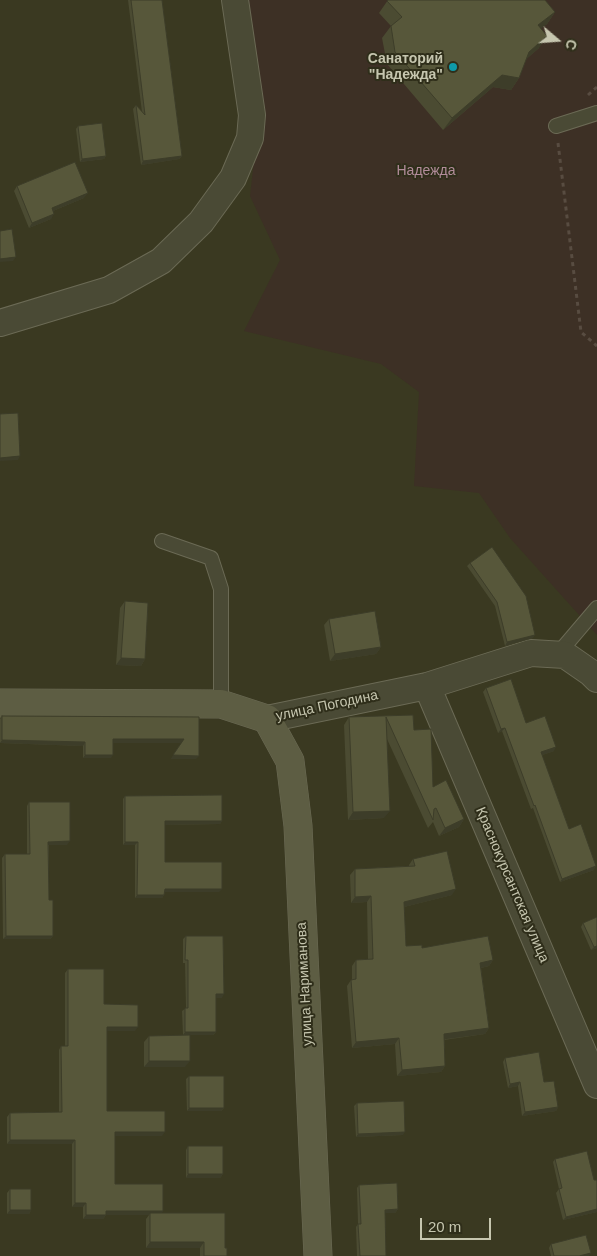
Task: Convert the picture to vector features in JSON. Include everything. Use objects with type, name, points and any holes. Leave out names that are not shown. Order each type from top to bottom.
[{"type":"street","points":[[0,324],[109,290],[161,261],[201,222],[234,178],[250,138],[252,115],[234,0]]},
{"type":"street","name":"улица Погодина","points":[[0,703],[221,704],[267,719],[428,686],[531,653],[557,655]]},
{"type":"street","points":[[557,655],[565,655],[592,673],[597,679]]},
{"type":"street","name":"Краснокурсантская улица","points":[[428,686],[597,1085]]},
{"type":"street","name":"улица Нариманова","points":[[267,719],[290,761],[298,826],[318,1256]]},
{"type":"lane","points":[[556,126],[597,113]]},
{"type":"lane","points":[[162,541],[211,558],[221,589],[221,704]]},
{"type":"lane","points":[[557,655],[597,608]]},
{"type":"path","points":[[583,100],[597,87]]},
{"type":"path","points":[[556,126],[581,332],[597,346]]},
{"type":"green space","name":"Надежда","points":[[244,0],[597,0],[597,635],[510,538],[479,493],[414,486],[419,392],[381,364],[244,331],[280,260],[250,196],[260,106]]},
{"type":"building","points":[[131,0],[162,0],[182,156],[143,161],[136,105],[145,115]]},
{"type":"building","name":"Санаторий \"Надежда\"","points":[[388,0],[545,0],[555,12],[538,25],[547,36],[529,52],[519,78],[502,75],[452,118],[395,52],[391,26],[402,17]]},
{"type":"building","points":[[102,123],[106,156],[82,159],[78,126]]},
{"type":"building","points":[[75,162],[88,193],[52,208],[54,214],[32,223],[17,186]]},
{"type":"building","points":[[12,229],[16,257],[0,259],[0,231]]},
{"type":"building","points":[[18,413],[20,456],[0,458],[0,414]]},
{"type":"building","points":[[492,547],[526,596],[535,635],[507,642],[497,602],[470,563]]},
{"type":"building","points":[[125,601],[148,603],[145,659],[121,658]]},
{"type":"building","points":[[375,611],[381,647],[335,654],[329,619]]},
{"type":"building","points":[[511,679],[526,723],[545,716],[556,747],[541,752],[569,829],[581,824],[596,866],[562,879],[505,728],[501,729],[486,688]]},
{"type":"building","points":[[413,715],[414,730],[431,729],[433,787],[446,780],[464,819],[445,828],[436,808],[434,809],[433,820],[386,717],[390,811],[353,812],[349,717]]},
{"type":"building","points":[[2,716],[199,717],[199,756],[173,755],[184,739],[113,739],[113,755],[85,755],[85,742],[2,740]]},
{"type":"building","points":[[222,795],[222,821],[165,821],[165,862],[222,862],[222,889],[165,889],[164,895],[137,895],[138,842],[125,842],[125,796]]},
{"type":"building","points":[[29,802],[70,802],[70,841],[48,842],[49,900],[53,900],[53,936],[6,936],[5,854],[30,854]]},
{"type":"building","points":[[447,851],[456,889],[404,902],[406,946],[422,945],[422,948],[488,936],[493,960],[480,963],[489,1028],[444,1034],[445,1066],[402,1070],[399,1038],[356,1042],[351,980],[356,979],[356,960],[373,959],[371,896],[355,897],[355,869],[415,866],[413,859]]},
{"type":"building","points":[[597,917],[597,946],[594,947],[583,923]]},
{"type":"building","points":[[186,936],[223,936],[224,994],[216,994],[216,1032],[185,1032],[185,1008],[188,1008],[188,960],[185,960]]},
{"type":"building","points":[[68,969],[104,969],[104,1004],[138,1005],[138,1027],[107,1027],[107,1111],[165,1111],[165,1132],[115,1132],[115,1184],[163,1184],[163,1211],[106,1211],[106,1215],[86,1215],[86,1203],[75,1203],[75,1140],[10,1140],[10,1113],[62,1112],[61,1046],[68,1046]]},
{"type":"building","points":[[190,1035],[190,1061],[149,1061],[149,1036]]},
{"type":"building","points":[[539,1052],[544,1082],[554,1081],[558,1107],[525,1112],[520,1082],[510,1084],[505,1058]]},
{"type":"building","points":[[189,1076],[224,1076],[224,1108],[189,1108]]},
{"type":"building","points":[[404,1101],[405,1132],[358,1134],[357,1103]]},
{"type":"building","points":[[188,1146],[223,1146],[223,1174],[188,1174]]},
{"type":"building","points":[[587,1151],[594,1180],[597,1180],[597,1209],[566,1217],[559,1189],[562,1188],[555,1159]]},
{"type":"building","points":[[397,1183],[398,1209],[385,1210],[386,1256],[360,1256],[358,1224],[361,1224],[359,1185]]},
{"type":"building","points":[[10,1189],[31,1189],[31,1210],[10,1210]]},
{"type":"building","points":[[150,1213],[225,1213],[225,1248],[227,1248],[227,1256],[204,1256],[204,1242],[150,1242]]},
{"type":"building","points":[[586,1235],[591,1253],[579,1256],[554,1256],[551,1244]]},
{"type":"place","name":"Санаторий \"Надежда\"","points":[[453,67]]}]
